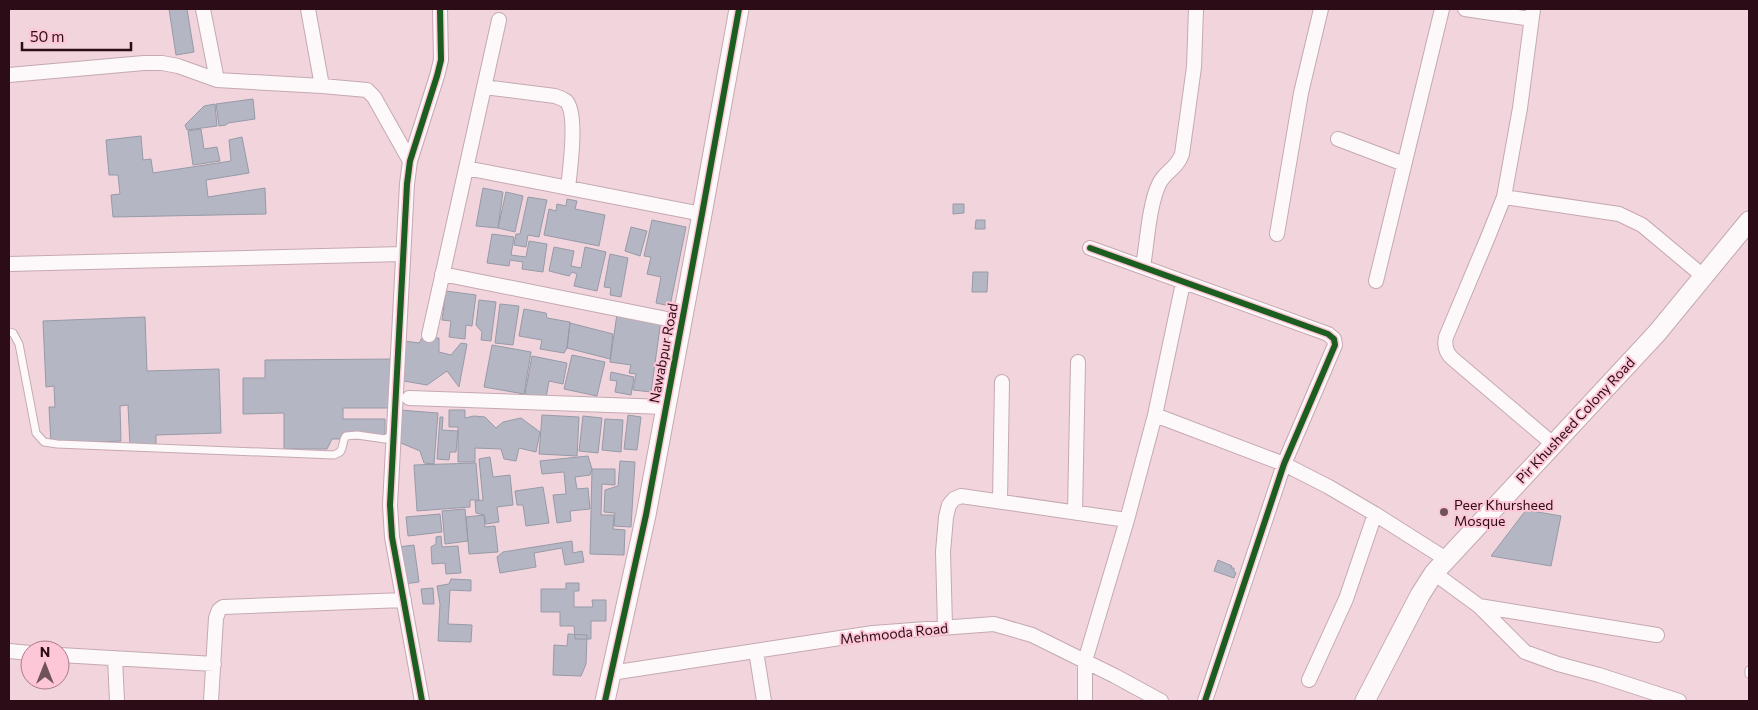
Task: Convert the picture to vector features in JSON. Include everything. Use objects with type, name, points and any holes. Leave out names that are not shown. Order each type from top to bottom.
[{"type":"street","points":[[203,9],[217,80]]},
{"type":"street","points":[[308,9],[322,86]]},
{"type":"street","points":[[422,701],[392,537],[390,505],[407,184],[410,161],[441,60],[440,9]]},
{"type":"street","name":"Nawabpur Road","points":[[605,701],[646,515],[738,9]]},
{"type":"street","points":[[1143,267],[1158,184],[1176,166],[1182,154],[1194,66],[1196,9]]},
{"type":"street","points":[[1277,234],[1301,93],[1321,9]]},
{"type":"street","points":[[1376,281],[1442,9]]},
{"type":"street","points":[[1465,9],[1532,14],[1520,108],[1504,196],[1444,344],[1453,359],[1553,444]]},
{"type":"street","points":[[429,335],[498,20]]},
{"type":"street","points":[[9,75],[162,63],[178,66],[217,80],[367,90],[374,96],[410,161]]},
{"type":"street","points":[[484,87],[555,96],[565,100],[570,107],[573,123],[568,188]]},
{"type":"street","points":[[1338,139],[1404,164]]},
{"type":"street","points":[[466,168],[702,214]]},
{"type":"street","points":[[1504,196],[1619,214],[1642,225],[1703,276]]},
{"type":"street","name":"Pir Khusheed Colony Road","points":[[1365,701],[1420,595],[1440,566],[1657,333],[1749,221]]},
{"type":"street","points":[[1090,248],[1328,334],[1334,339],[1336,345],[1284,464],[1205,701]]},
{"type":"street","points":[[9,264],[403,254]]},
{"type":"street","points":[[442,274],[682,322]]},
{"type":"street","points":[[1085,701],[1085,661],[1127,520],[1155,414],[1183,283]]},
{"type":"street","points":[[1076,512],[1078,362]]},
{"type":"street","points":[[1000,501],[1002,382]]},
{"type":"street","points":[[409,398],[666,407]]},
{"type":"street","points":[[1155,414],[1284,464],[1329,487],[1375,514],[1440,566],[1525,652],[1679,701]]},
{"type":"street","points":[[945,627],[943,552],[946,517],[949,505],[954,499],[961,496],[1127,520]]},
{"type":"street","points":[[1309,680],[1346,599],[1375,514]]},
{"type":"street","points":[[211,701],[216,618],[219,610],[223,607],[404,600]]},
{"type":"street","points":[[1480,606],[1657,635]]},
{"type":"street","name":"Mehmooda Road","points":[[611,673],[873,633],[994,624],[1032,635],[1161,701]]},
{"type":"street","points":[[756,651],[764,701]]},
{"type":"street","points":[[70,656],[214,664]]},
{"type":"street","points":[[115,658],[117,701]]},
{"type":"lane","points":[[9,332],[13,333],[19,344],[36,433],[44,442],[334,455],[343,448],[343,440],[346,436],[358,435],[385,439],[393,435]]},
{"type":"building","points":[[169,9],[187,9],[194,52],[176,55]]},
{"type":"building","points":[[253,99],[255,119],[219,126],[216,104]]},
{"type":"building","points":[[215,104],[217,126],[187,130],[185,125],[204,106]]},
{"type":"building","points":[[201,129],[204,149],[217,147],[220,161],[193,165],[188,131]]},
{"type":"building","points":[[141,136],[143,160],[151,159],[153,173],[231,161],[229,140],[242,137],[249,173],[206,180],[208,197],[265,188],[266,214],[113,217],[111,195],[120,194],[118,175],[109,175],[106,140]]},
{"type":"building","points":[[483,188],[503,192],[498,228],[476,226]]},
{"type":"building","points":[[506,192],[523,196],[515,232],[498,228]]},
{"type":"building","points":[[528,197],[547,200],[539,237],[528,235],[526,247],[514,245],[516,234],[520,234]]},
{"type":"building","points":[[567,199],[577,201],[575,209],[605,215],[599,246],[544,235],[549,209],[556,211],[557,204],[566,206]]},
{"type":"building","points":[[953,204],[964,204],[964,213],[953,214]]},
{"type":"building","points":[[652,220],[686,227],[670,306],[656,303],[661,277],[647,274],[651,257],[644,256]]},
{"type":"building","points":[[976,220],[985,220],[985,229],[975,229]]},
{"type":"building","points":[[631,227],[647,231],[640,256],[625,251]]},
{"type":"building","points":[[492,234],[514,237],[511,255],[526,257],[529,241],[547,244],[543,272],[522,269],[523,262],[510,260],[509,266],[487,263]]},
{"type":"building","points":[[554,247],[574,251],[571,266],[581,268],[585,247],[606,252],[597,291],[574,286],[577,274],[572,272],[569,276],[549,271]]},
{"type":"building","points":[[610,254],[628,258],[621,297],[610,295],[611,288],[604,287]]},
{"type":"building","points":[[973,272],[988,272],[987,292],[972,292]]},
{"type":"building","points":[[446,291],[476,295],[472,326],[466,325],[465,339],[449,337],[451,321],[442,320]]},
{"type":"building","points":[[479,300],[496,302],[491,341],[481,340],[482,332],[476,325]]},
{"type":"building","points":[[500,304],[519,306],[513,345],[495,343]]},
{"type":"building","points":[[524,309],[546,313],[547,318],[570,322],[567,348],[564,353],[540,349],[542,340],[519,336]]},
{"type":"building","points":[[617,314],[661,320],[651,392],[633,390],[636,374],[629,373],[631,365],[610,362]]},
{"type":"building","points":[[145,317],[147,371],[219,369],[221,433],[156,435],[156,445],[130,446],[128,405],[120,406],[121,441],[51,444],[49,407],[55,407],[54,386],[46,387],[43,321]]},
{"type":"building","points":[[570,323],[613,334],[610,359],[567,348]]},
{"type":"building","points":[[422,338],[439,338],[439,352],[451,355],[461,343],[467,344],[459,387],[447,371],[427,385],[398,380],[404,341],[419,343]]},
{"type":"building","points":[[492,345],[531,352],[524,394],[484,387]]},
{"type":"building","points":[[572,355],[605,362],[597,396],[564,389]]},
{"type":"building","points":[[532,356],[567,363],[563,384],[549,381],[546,398],[525,394]]},
{"type":"building","points":[[398,359],[398,408],[343,408],[343,419],[385,419],[385,439],[332,439],[327,449],[284,449],[284,413],[243,414],[243,378],[265,378],[265,360]]},
{"type":"building","points":[[611,372],[634,377],[631,395],[615,392],[617,381],[610,380]]},
{"type":"building","points":[[399,410],[438,413],[434,464],[424,463],[420,451],[396,441]]},
{"type":"building","points":[[449,410],[465,410],[465,418],[474,416],[485,417],[496,428],[503,422],[521,418],[540,432],[536,452],[519,448],[516,461],[504,459],[501,449],[475,448],[475,462],[458,462],[458,427],[449,427]]},
{"type":"building","points":[[542,415],[579,417],[577,456],[539,454]]},
{"type":"building","points":[[628,415],[641,417],[637,450],[624,449]]},
{"type":"building","points":[[583,416],[602,418],[598,453],[579,451]]},
{"type":"building","points":[[440,417],[443,417],[442,430],[458,431],[456,452],[450,452],[449,460],[437,459]]},
{"type":"building","points":[[605,419],[623,420],[621,452],[602,450]]},
{"type":"building","points":[[588,456],[592,469],[590,475],[575,477],[577,489],[588,488],[590,509],[570,511],[571,521],[557,523],[553,495],[566,494],[564,472],[542,474],[540,461]]},
{"type":"building","points":[[490,457],[493,477],[510,475],[513,505],[497,507],[499,522],[486,524],[484,515],[476,513],[475,501],[483,500],[479,459]]},
{"type":"building","points":[[620,461],[635,462],[631,527],[614,526],[615,513],[604,512],[605,490],[618,486]]},
{"type":"building","points":[[476,463],[479,500],[470,500],[470,507],[417,511],[414,465]]},
{"type":"building","points":[[592,469],[615,469],[615,485],[602,484],[601,515],[614,515],[613,529],[625,530],[624,555],[590,554]]},
{"type":"building","points":[[543,487],[549,523],[526,526],[523,505],[517,505],[515,491]]},
{"type":"building","points":[[465,509],[468,541],[445,544],[442,511]]},
{"type":"building","points":[[1526,510],[1561,516],[1551,566],[1491,556]]},
{"type":"building","points":[[440,514],[442,532],[408,536],[406,517]]},
{"type":"building","points":[[484,515],[485,527],[495,526],[498,552],[469,554],[466,517]]},
{"type":"building","points":[[441,536],[442,547],[458,546],[461,573],[446,574],[445,563],[432,564],[431,547],[436,544],[436,537]]},
{"type":"building","points":[[572,541],[573,553],[582,551],[584,562],[565,565],[562,548],[534,553],[536,567],[500,573],[497,557],[503,552]]},
{"type":"building","points":[[414,545],[419,582],[404,584],[398,547]]},
{"type":"building","points":[[1218,560],[1234,568],[1236,573],[1234,578],[1214,571]]},
{"type":"building","points":[[451,579],[471,580],[471,591],[450,590],[448,624],[472,625],[471,642],[438,641],[440,604],[437,586],[449,584]]},
{"type":"building","points":[[566,583],[579,583],[579,591],[574,591],[574,607],[593,607],[592,600],[606,600],[606,621],[591,621],[591,639],[575,639],[574,626],[560,626],[560,612],[541,612],[541,589],[566,589]]},
{"type":"building","points":[[433,588],[434,604],[423,604],[421,589]]},
{"type":"building","points":[[568,634],[587,635],[586,664],[581,676],[553,675],[554,645],[567,646]]},
{"type":"cycle path","points":[[422,701],[392,537],[390,505],[407,184],[410,161],[441,60],[440,9]]},
{"type":"cycle path","points":[[605,701],[646,515],[739,9]]},
{"type":"cycle path","points":[[1090,248],[1328,334],[1334,339],[1335,345],[1284,464],[1205,701]]},
{"type":"place","name":"Peer Khursheed Mosque","points":[[1444,512]]}]
